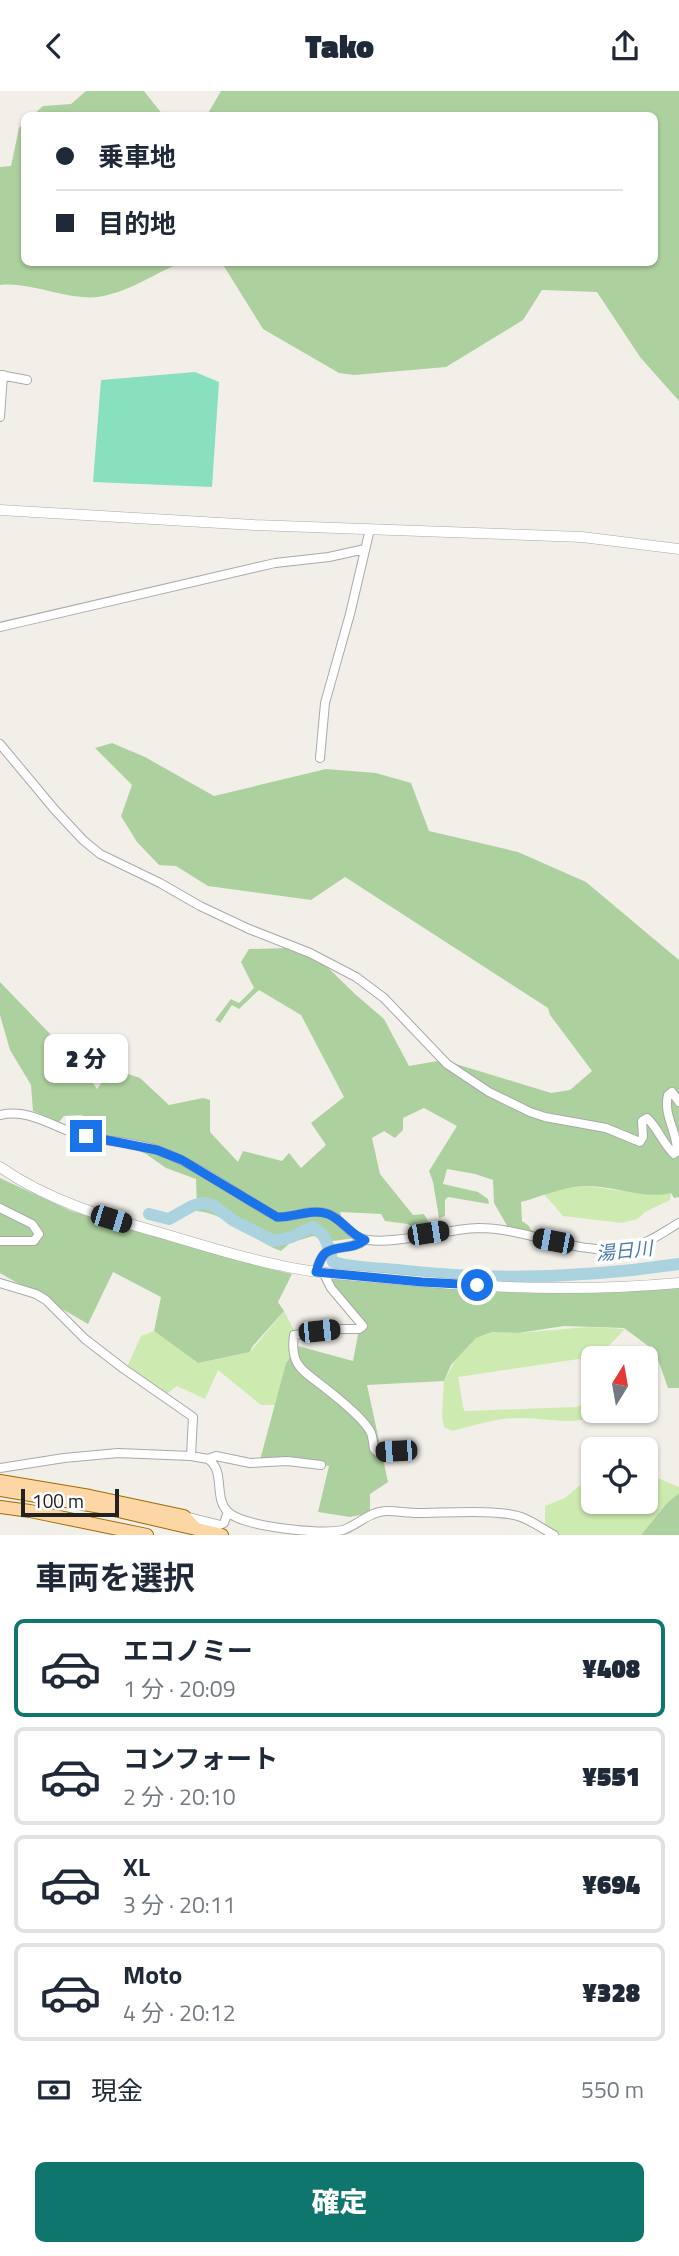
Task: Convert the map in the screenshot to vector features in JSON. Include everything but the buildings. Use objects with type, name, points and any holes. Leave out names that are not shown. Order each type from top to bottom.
[{"type":"main road","points":[[0,1481],[184,1516],[192,1531]]},
{"type":"main road","points":[[0,1490],[89,1505],[192,1531]]},
{"type":"main road","points":[[0,1499],[222,1535]]},
{"type":"main road","points":[[0,1507],[147,1535]]},
{"type":"street","points":[[0,417],[1,375],[27,380]]},
{"type":"street","points":[[0,510],[254,525],[582,537],[679,549]]},
{"type":"street","points":[[320,758],[325,703],[370,529]]},
{"type":"street","points":[[0,627],[275,563],[329,557],[365,549]]},
{"type":"street","points":[[0,744],[55,810],[100,854],[200,906],[310,953],[356,977],[384,998],[447,1064],[489,1092],[545,1117],[606,1128],[640,1142],[643,1137],[642,1121],[647,1118],[674,1154],[677,1144],[667,1114],[668,1095],[672,1092],[679,1102]]},
{"type":"street","points":[[0,1115],[19,1113],[41,1117],[71,1132],[157,1150],[195,1167],[277,1217],[327,1213],[357,1237],[365,1240],[380,1241],[482,1228],[585,1247],[627,1248],[679,1223]]},
{"type":"street","points":[[0,1167],[39,1192],[94,1213],[250,1258],[319,1272],[492,1286],[599,1287],[679,1283]]},
{"type":"street","points":[[0,1208],[32,1224],[39,1234],[34,1241],[0,1241]]},
{"type":"street","points":[[319,1272],[327,1251],[357,1246],[365,1240]]},
{"type":"street","points":[[319,1272],[363,1326],[359,1329],[293,1335],[295,1358],[303,1373],[359,1416],[370,1432],[374,1450],[396,1451]]},
{"type":"street","points":[[0,1283],[36,1294],[46,1300],[51,1308],[85,1339],[193,1417],[191,1455]]},
{"type":"street","points":[[0,1468],[118,1453],[208,1458],[216,1456],[250,1463],[286,1461],[321,1465]]},
{"type":"street","points":[[208,1458],[215,1463],[222,1501],[228,1512],[259,1525],[339,1533],[363,1518],[384,1511],[503,1513],[520,1517],[554,1535]]},
{"type":"street","points":[[184,1516],[220,1525],[224,1523],[228,1512]]},
{"type":"green space","points":[[86,91],[144,91],[161,112],[36,112],[43,106],[71,104]]},
{"type":"green space","points":[[221,91],[679,91],[679,401],[640,357],[597,292],[542,290],[523,320],[446,367],[354,375],[339,373],[263,329],[224,266],[658,266],[658,112],[209,112]]},
{"type":"green space","points":[[21,126],[21,266],[174,266],[133,286],[95,297],[72,296],[20,285],[0,285],[0,167],[11,166]]},
{"type":"green space","points":[[195,372],[219,382],[212,487],[93,482],[101,380]]},
{"type":"green space","points":[[112,743],[145,757],[214,796],[326,769],[376,773],[411,783],[429,831],[518,852],[586,882],[679,960],[679,1197],[674,1198],[671,1193],[639,1194],[596,1186],[560,1190],[521,1202],[522,1221],[529,1226],[533,1234],[509,1229],[494,1203],[493,1180],[447,1169],[443,1184],[478,1192],[488,1199],[489,1204],[448,1197],[445,1200],[445,1216],[439,1218],[429,1171],[457,1126],[424,1108],[403,1118],[403,1130],[395,1138],[384,1131],[372,1138],[380,1174],[413,1215],[424,1214],[432,1229],[421,1234],[408,1224],[385,1221],[381,1214],[340,1212],[346,1231],[355,1238],[333,1241],[313,1236],[290,1243],[281,1251],[230,1222],[197,1211],[196,1179],[166,1168],[146,1154],[101,1136],[82,1115],[64,1116],[59,1122],[33,1111],[31,1085],[10,1050],[0,1015],[0,982],[82,1067],[97,1089],[112,1069],[140,1078],[169,1105],[203,1098],[210,1100],[210,1132],[238,1162],[243,1151],[282,1161],[289,1153],[301,1168],[326,1145],[311,1123],[344,1097],[301,1015],[259,990],[239,1009],[232,1005],[220,1023],[215,1020],[231,999],[239,1003],[254,988],[241,962],[249,949],[289,948],[319,959],[384,1019],[409,1066],[443,1060],[551,1093],[570,1090],[592,1071],[550,1015],[548,1008],[345,877],[311,900],[208,886],[176,866],[159,865],[137,842],[121,816],[132,785],[95,748]]},
{"type":"green space","points":[[0,1178],[71,1211],[292,1274],[278,1302],[284,1311],[250,1352],[198,1363],[154,1331],[161,1297],[113,1272],[88,1324],[0,1273]]},
{"type":"green space","points":[[586,1186],[631,1192],[671,1193],[670,1200],[637,1219],[622,1223],[563,1216],[544,1194],[557,1189]]},
{"type":"green space","points":[[329,1279],[679,1286],[679,1388],[668,1388],[658,1360],[658,1346],[648,1346],[624,1328],[564,1326],[518,1333],[492,1332],[476,1338],[451,1365],[444,1381],[367,1385],[388,1482],[370,1494],[370,1513],[350,1517],[318,1512],[329,1466],[280,1458],[260,1460],[286,1363],[298,1346],[353,1361],[360,1324]]},
{"type":"green space","points":[[284,1311],[296,1334],[298,1346],[286,1363],[275,1405],[261,1405],[218,1370],[205,1399],[177,1386],[165,1395],[127,1367],[141,1336],[154,1331],[198,1363],[250,1352]]},
{"type":"green space","points":[[588,1327],[625,1329],[609,1346],[581,1346],[581,1359],[458,1377],[464,1411],[581,1405],[581,1420],[510,1418],[452,1431],[444,1427],[444,1381],[455,1361],[476,1338],[492,1332],[518,1333]]},
{"type":"green space","points":[[658,1478],[679,1487],[679,1493],[667,1503],[641,1535],[555,1535],[545,1525],[545,1506],[565,1498],[581,1484],[581,1514],[658,1514]]},
{"type":"green space","points":[[679,1493],[679,1535],[641,1535],[667,1503]]},
{"type":"waterway","name":"湯日川","points":[[149,1214],[169,1219],[192,1206],[202,1203],[213,1205],[234,1221],[274,1241],[292,1237],[312,1227],[324,1237],[333,1262],[365,1267],[503,1277],[573,1275],[679,1264]]},
{"type":"route","points":[[86,1136],[157,1150],[182,1160],[277,1217],[327,1213],[357,1237],[365,1240],[357,1246],[327,1251],[316,1272],[477,1285]]}]
